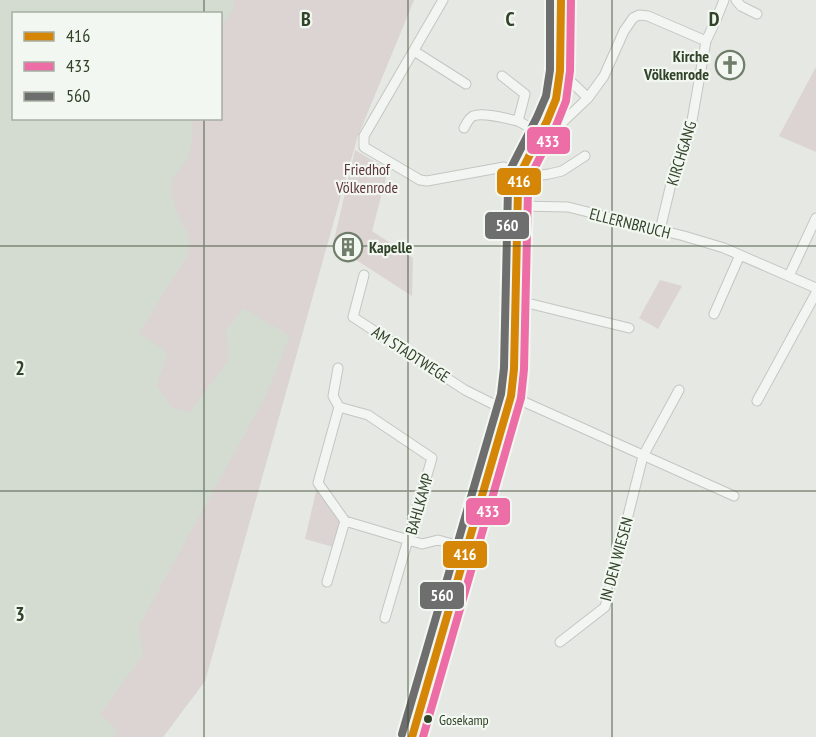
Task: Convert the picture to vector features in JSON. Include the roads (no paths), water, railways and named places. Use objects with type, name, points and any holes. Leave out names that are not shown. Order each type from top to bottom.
[{"type":"main road","points":[[412,737],[511,396],[514,369],[518,189],[521,172],[556,99],[560,71],[561,0]]},
{"type":"street","points":[[443,0],[364,136],[364,147],[420,180],[427,181],[504,167],[535,176],[556,172],[585,156]]},
{"type":"street","name":"KIRCHGANG","points":[[660,230],[675,167],[690,132],[706,41],[724,0]]},
{"type":"street","points":[[736,0],[741,6],[757,14]]},
{"type":"street","points":[[464,128],[469,119],[481,115],[518,121],[540,133],[550,134],[585,101],[604,76],[624,31],[633,18],[639,15],[648,16],[706,41]]},
{"type":"street","points":[[414,51],[466,84]]},
{"type":"street","points":[[560,71],[585,101]]},
{"type":"street","points":[[502,76],[525,94],[518,121]]},
{"type":"street","name":"ELLERNBRUCH","points":[[517,206],[568,207],[706,242],[816,288]]},
{"type":"street","points":[[789,276],[816,218]]},
{"type":"street","points":[[714,314],[740,255]]},
{"type":"street","name":"AM STADTWEGE","points":[[364,275],[353,317],[465,390],[507,409]]},
{"type":"street","points":[[757,400],[816,293]]},
{"type":"street","points":[[515,300],[629,328]]},
{"type":"street","points":[[338,368],[333,396],[339,407],[318,483],[345,521],[422,544],[438,540],[466,548]]},
{"type":"street","name":"IN DEN WIESEN","points":[[560,642],[604,607],[643,456],[679,390]]},
{"type":"street","points":[[511,396],[734,496]]},
{"type":"street","name":"BAHLKAMP","points":[[339,407],[368,415],[432,458],[385,618]]},
{"type":"street","points":[[327,582],[345,521]]},
{"type":"place","name":"Kirche Völkenrode","points":[[730,65]]},
{"type":"place","name":"Kapelle","points":[[348,247]]},
{"type":"place","name":"Gosekamp","points":[[428,719]]},
{"type":"park label","name":"Friedhof Völkenrode","points":[[367,178]]}]
